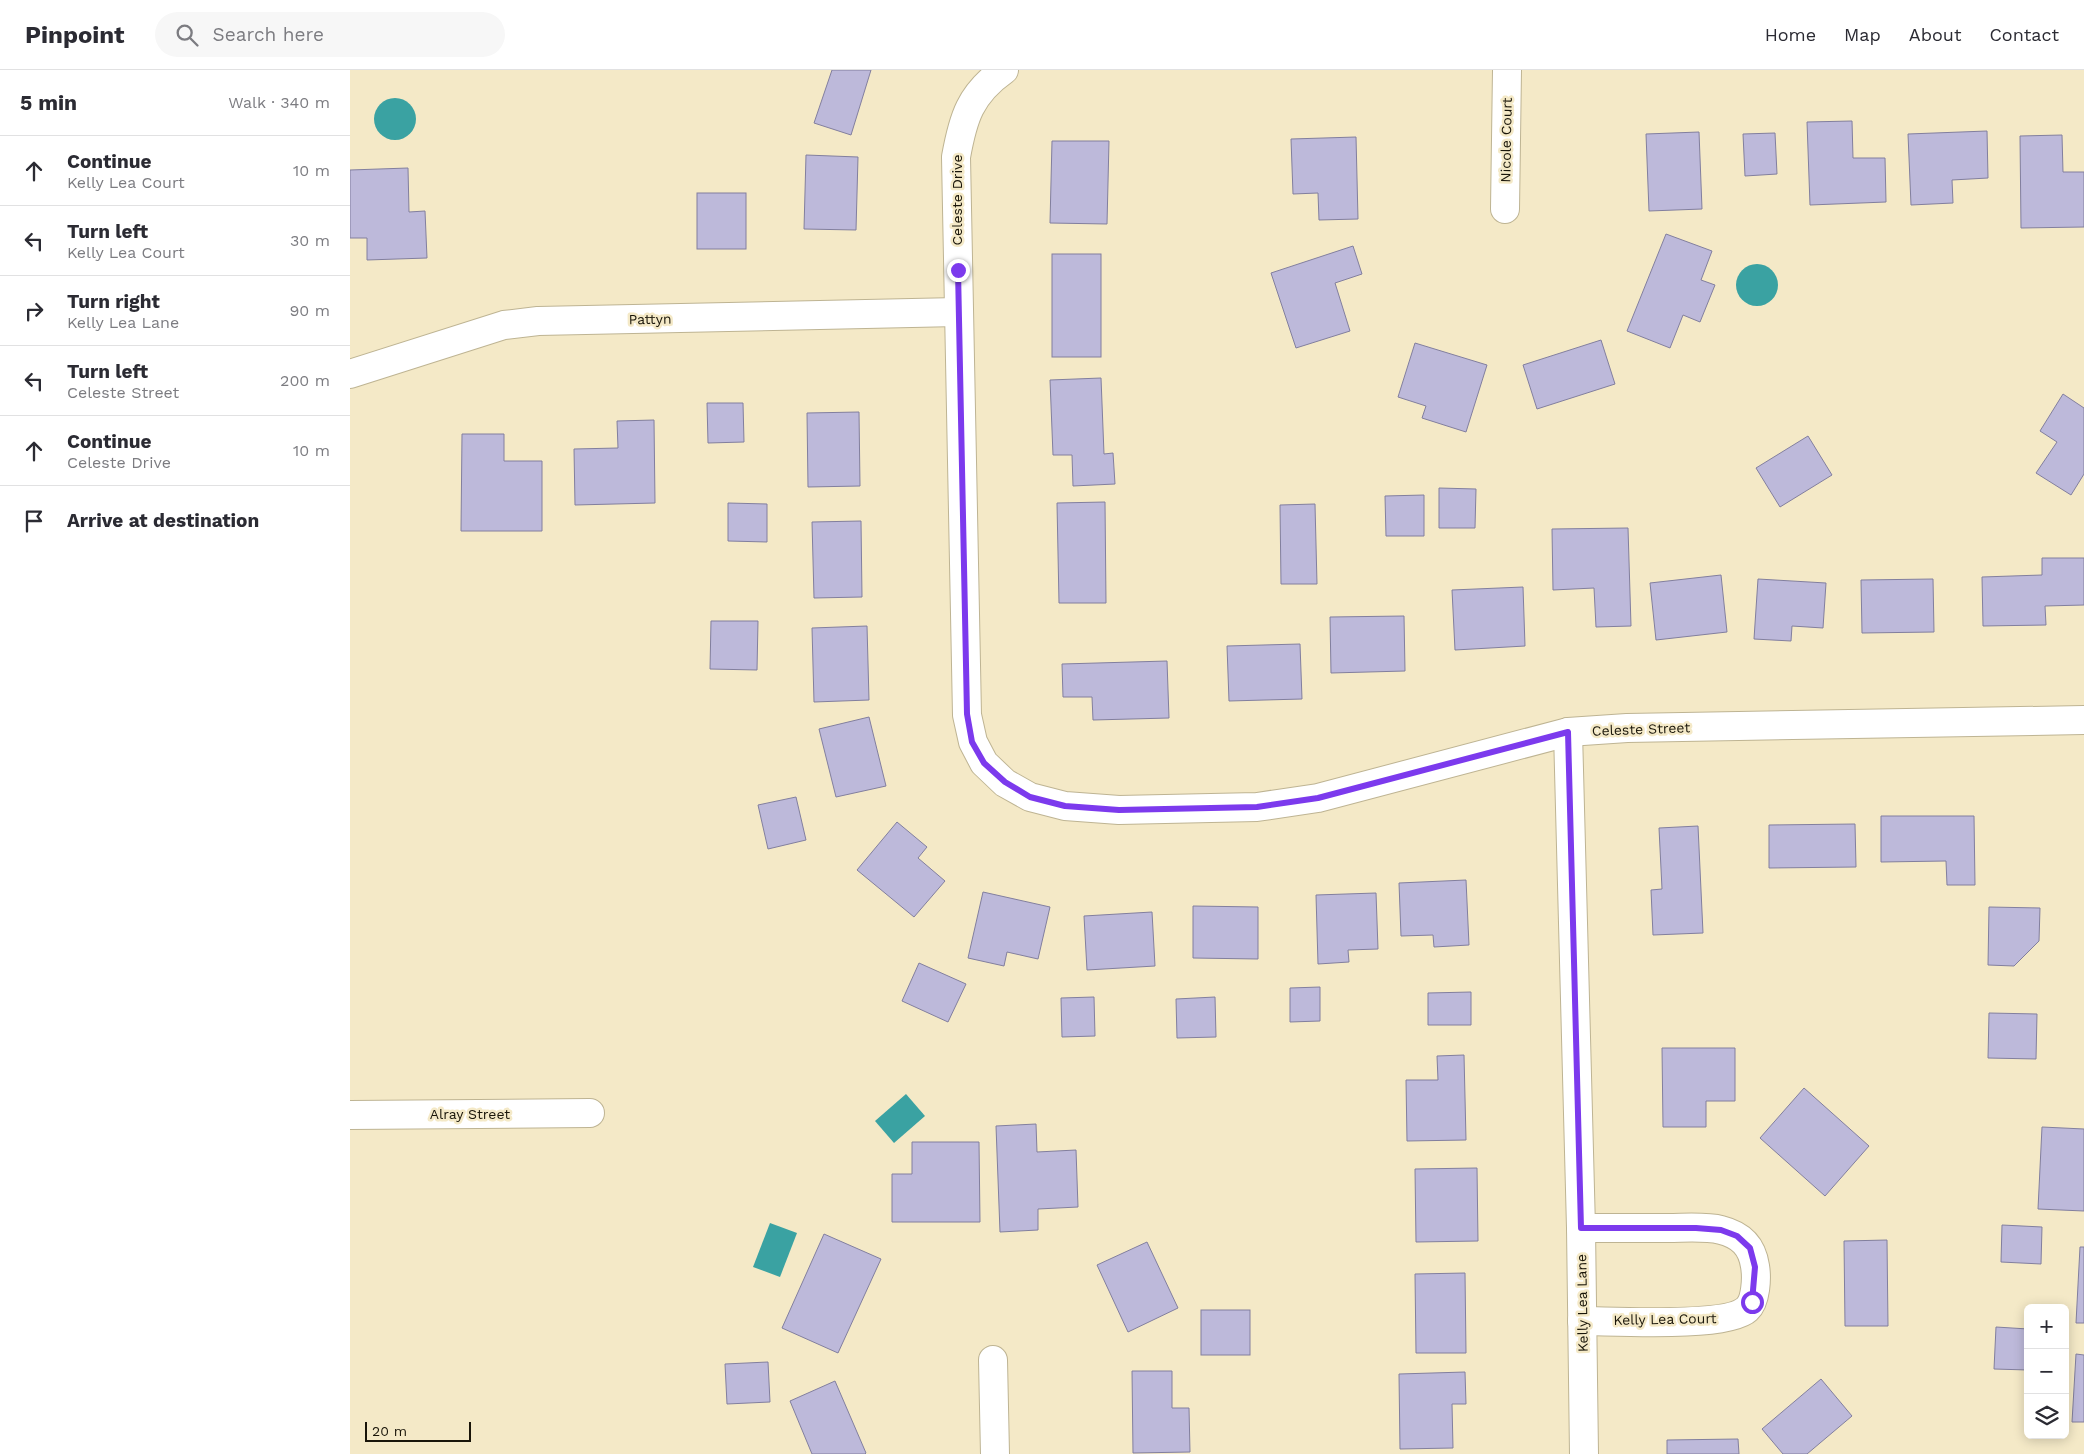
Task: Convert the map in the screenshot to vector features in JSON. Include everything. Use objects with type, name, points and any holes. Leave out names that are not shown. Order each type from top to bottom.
[{"type":"street","name":"Celeste Drive","points":[[958,312],[956,157],[962,124],[978,93],[1004,70]]},
{"type":"street","name":"Nicole Court","points":[[1505,209],[1507,70]]},
{"type":"street","name":"Pattyn","points":[[350,374],[496,327],[538,321],[958,312]]},
{"type":"street","name":"Celeste Street","points":[[958,312],[967,714],[972,742],[984,763],[1005,782],[1030,797],[1065,806],[1119,810],[1257,807],[1318,798],[1568,732],[1627,728],[2084,720]]},
{"type":"street","name":"Kelly Lea Lane","points":[[1568,732],[1581,1228],[1584,1454]]},
{"type":"street","name":"Alray Street","points":[[350,1115],[590,1113]]},
{"type":"street","name":"Kelly Lea Court","points":[[1581,1228],[1696,1228],[1721,1230],[1737,1236],[1750,1248],[1755,1267],[1752,1302],[1746,1310],[1731,1316],[1715,1320],[1688,1321],[1582,1321]]},
{"type":"street","points":[[993,1360],[995,1454]]},
{"type":"water","points":[[395,98],[410,104],[416,119],[410,134],[395,140],[380,134],[374,119],[380,104]]},
{"type":"water","points":[[1761,264],[1769,267],[1775,273],[1778,285],[1775,297],[1769,303],[1753,306],[1745,303],[1739,297],[1736,281],[1739,273],[1745,267]]},
{"type":"water","points":[[906,1094],[925,1116],[894,1143],[875,1121]]},
{"type":"water","points":[[770,1223],[797,1233],[780,1277],[753,1267]]},
{"type":"building","points":[[832,70],[871,70],[851,135],[814,123]]},
{"type":"building","points":[[1852,121],[1853,158],[1885,158],[1886,202],[1810,205],[1807,122]]},
{"type":"building","points":[[1987,131],[1988,178],[1952,180],[1953,203],[1911,205],[1908,134]]},
{"type":"building","points":[[1699,132],[1702,209],[1649,211],[1646,134]]},
{"type":"building","points":[[1775,133],[1777,174],[1745,176],[1743,134]]},
{"type":"building","points":[[2062,135],[2063,172],[2084,172],[2084,227],[2021,228],[2020,136]]},
{"type":"building","points":[[1356,137],[1358,219],[1319,220],[1318,193],[1293,194],[1291,139]]},
{"type":"building","points":[[1052,141],[1109,141],[1107,224],[1050,223]]},
{"type":"building","points":[[806,155],[858,157],[856,230],[804,229]]},
{"type":"building","points":[[408,168],[409,212],[425,211],[427,258],[367,260],[367,238],[350,238],[350,170]]},
{"type":"building","points":[[697,193],[746,193],[746,249],[697,249]]},
{"type":"building","points":[[1666,234],[1712,251],[1701,280],[1715,285],[1700,322],[1683,315],[1670,348],[1627,331]]},
{"type":"building","points":[[1353,246],[1362,274],[1335,283],[1350,331],[1296,348],[1271,273]]},
{"type":"building","points":[[1052,254],[1101,254],[1101,357],[1052,357]]},
{"type":"building","points":[[1601,340],[1615,384],[1537,409],[1523,365]]},
{"type":"building","points":[[1415,343],[1487,365],[1466,432],[1422,418],[1426,406],[1398,397]]},
{"type":"building","points":[[1101,378],[1104,454],[1113,453],[1115,484],[1073,486],[1072,455],[1053,455],[1050,380]]},
{"type":"building","points":[[2063,394],[2084,408],[2084,474],[2071,495],[2036,473],[2057,442],[2040,431]]},
{"type":"building","points":[[707,403],[743,403],[744,442],[708,443]]},
{"type":"building","points":[[859,412],[860,486],[808,487],[807,413]]},
{"type":"building","points":[[654,420],[655,503],[575,505],[574,449],[618,448],[617,421]]},
{"type":"building","points":[[462,434],[504,434],[504,461],[542,461],[542,531],[461,531]]},
{"type":"building","points":[[1808,436],[1832,475],[1780,507],[1756,468]]},
{"type":"building","points":[[1439,488],[1476,489],[1475,528],[1439,528]]},
{"type":"building","points":[[1424,495],[1424,536],[1386,536],[1385,496]]},
{"type":"building","points":[[1105,502],[1106,603],[1059,603],[1057,503]]},
{"type":"building","points":[[728,503],[767,504],[767,542],[728,541]]},
{"type":"building","points":[[1315,504],[1317,584],[1281,584],[1280,505]]},
{"type":"building","points":[[861,521],[862,597],[814,598],[812,522]]},
{"type":"building","points":[[1628,528],[1631,626],[1596,627],[1594,588],[1553,590],[1552,529]]},
{"type":"building","points":[[2042,558],[2084,558],[2084,605],[2045,606],[2046,625],[1983,626],[1982,577],[2042,575]]},
{"type":"building","points":[[1721,575],[1727,632],[1656,640],[1650,583]]},
{"type":"building","points":[[1758,579],[1826,583],[1823,628],[1792,626],[1791,641],[1754,639]]},
{"type":"building","points":[[1933,579],[1934,632],[1862,633],[1861,580]]},
{"type":"building","points":[[1523,587],[1525,646],[1455,650],[1452,590]]},
{"type":"building","points":[[1404,616],[1405,671],[1331,673],[1330,617]]},
{"type":"building","points":[[711,621],[758,621],[757,670],[710,669]]},
{"type":"building","points":[[867,626],[869,700],[814,702],[812,628]]},
{"type":"building","points":[[1300,644],[1302,699],[1229,701],[1227,646]]},
{"type":"building","points":[[1167,661],[1169,718],[1093,720],[1092,697],[1063,697],[1062,664]]},
{"type":"building","points":[[869,717],[886,786],[836,797],[819,729]]},
{"type":"building","points":[[796,797],[806,840],[768,849],[758,805]]},
{"type":"building","points":[[1881,816],[1974,816],[1975,885],[1947,885],[1946,861],[1881,862]]},
{"type":"building","points":[[897,822],[927,847],[918,858],[945,881],[914,917],[857,870]]},
{"type":"building","points":[[1855,824],[1856,867],[1769,868],[1769,825]]},
{"type":"building","points":[[1698,826],[1703,933],[1653,935],[1651,890],[1662,889],[1659,828]]},
{"type":"building","points":[[1466,880],[1469,945],[1434,947],[1433,935],[1401,936],[1399,883]]},
{"type":"building","points":[[983,892],[1050,907],[1038,959],[1007,952],[1004,966],[968,958]]},
{"type":"building","points":[[1376,893],[1378,949],[1348,950],[1349,962],[1318,964],[1316,895]]},
{"type":"building","points":[[1193,906],[1258,907],[1258,959],[1193,958]]},
{"type":"building","points":[[1989,907],[2040,908],[2039,941],[2014,966],[1988,965]]},
{"type":"building","points":[[1152,912],[1155,966],[1087,970],[1084,916]]},
{"type":"building","points":[[919,963],[966,984],[948,1022],[902,1001]]},
{"type":"building","points":[[1320,987],[1320,1021],[1290,1022],[1290,988]]},
{"type":"building","points":[[1471,992],[1471,1025],[1428,1025],[1428,993]]},
{"type":"building","points":[[1094,997],[1095,1036],[1062,1037],[1061,998]]},
{"type":"building","points":[[1215,997],[1216,1037],[1177,1038],[1176,999]]},
{"type":"building","points":[[1989,1013],[2037,1014],[2036,1059],[1988,1058]]},
{"type":"building","points":[[1662,1048],[1735,1048],[1735,1101],[1706,1101],[1706,1127],[1663,1127]]},
{"type":"building","points":[[1464,1055],[1466,1140],[1407,1141],[1406,1080],[1438,1080],[1437,1056]]},
{"type":"building","points":[[1804,1088],[1869,1146],[1825,1196],[1760,1138]]},
{"type":"building","points":[[1036,1124],[1037,1152],[1076,1150],[1078,1207],[1038,1209],[1038,1230],[1000,1232],[996,1126]]},
{"type":"building","points":[[2042,1127],[2084,1129],[2084,1211],[2038,1209]]},
{"type":"building","points":[[912,1142],[979,1142],[980,1222],[892,1222],[892,1174],[912,1174]]},
{"type":"building","points":[[1477,1168],[1478,1241],[1416,1242],[1415,1169]]},
{"type":"building","points":[[2002,1225],[2042,1227],[2041,1264],[2001,1262]]},
{"type":"building","points":[[824,1234],[881,1259],[838,1353],[782,1328]]},
{"type":"building","points":[[1887,1240],[1888,1326],[1845,1326],[1844,1241]]},
{"type":"building","points":[[1147,1242],[1178,1308],[1128,1332],[1097,1265]]},
{"type":"building","points":[[2080,1247],[2084,1247],[2084,1323],[2076,1323]]},
{"type":"building","points":[[1465,1273],[1466,1353],[1416,1353],[1415,1274]]},
{"type":"building","points":[[1201,1310],[1250,1310],[1250,1355],[1201,1355]]},
{"type":"building","points":[[1996,1327],[2024,1329],[2024,1370],[1994,1369]]},
{"type":"building","points":[[2076,1354],[2084,1355],[2084,1422],[2072,1422]]},
{"type":"building","points":[[768,1362],[770,1402],[727,1404],[725,1364]]},
{"type":"building","points":[[1132,1371],[1172,1371],[1172,1408],[1189,1408],[1190,1452],[1133,1453]]},
{"type":"building","points":[[1465,1372],[1466,1404],[1452,1404],[1453,1448],[1400,1449],[1399,1374]]},
{"type":"building","points":[[1821,1379],[1852,1416],[1807,1454],[1783,1454],[1762,1429]]},
{"type":"building","points":[[835,1381],[865,1454],[812,1454],[790,1401]]},
{"type":"building","points":[[1738,1439],[1739,1454],[1667,1454],[1667,1440]]},
{"type":"route","points":[[958,270],[967,714],[972,742],[984,763],[1005,782],[1030,797],[1065,806],[1119,810],[1189,810],[1257,807],[1318,798],[1568,732],[1581,1228],[1696,1228],[1721,1230],[1737,1236],[1750,1248],[1755,1267],[1752,1302]]}]
